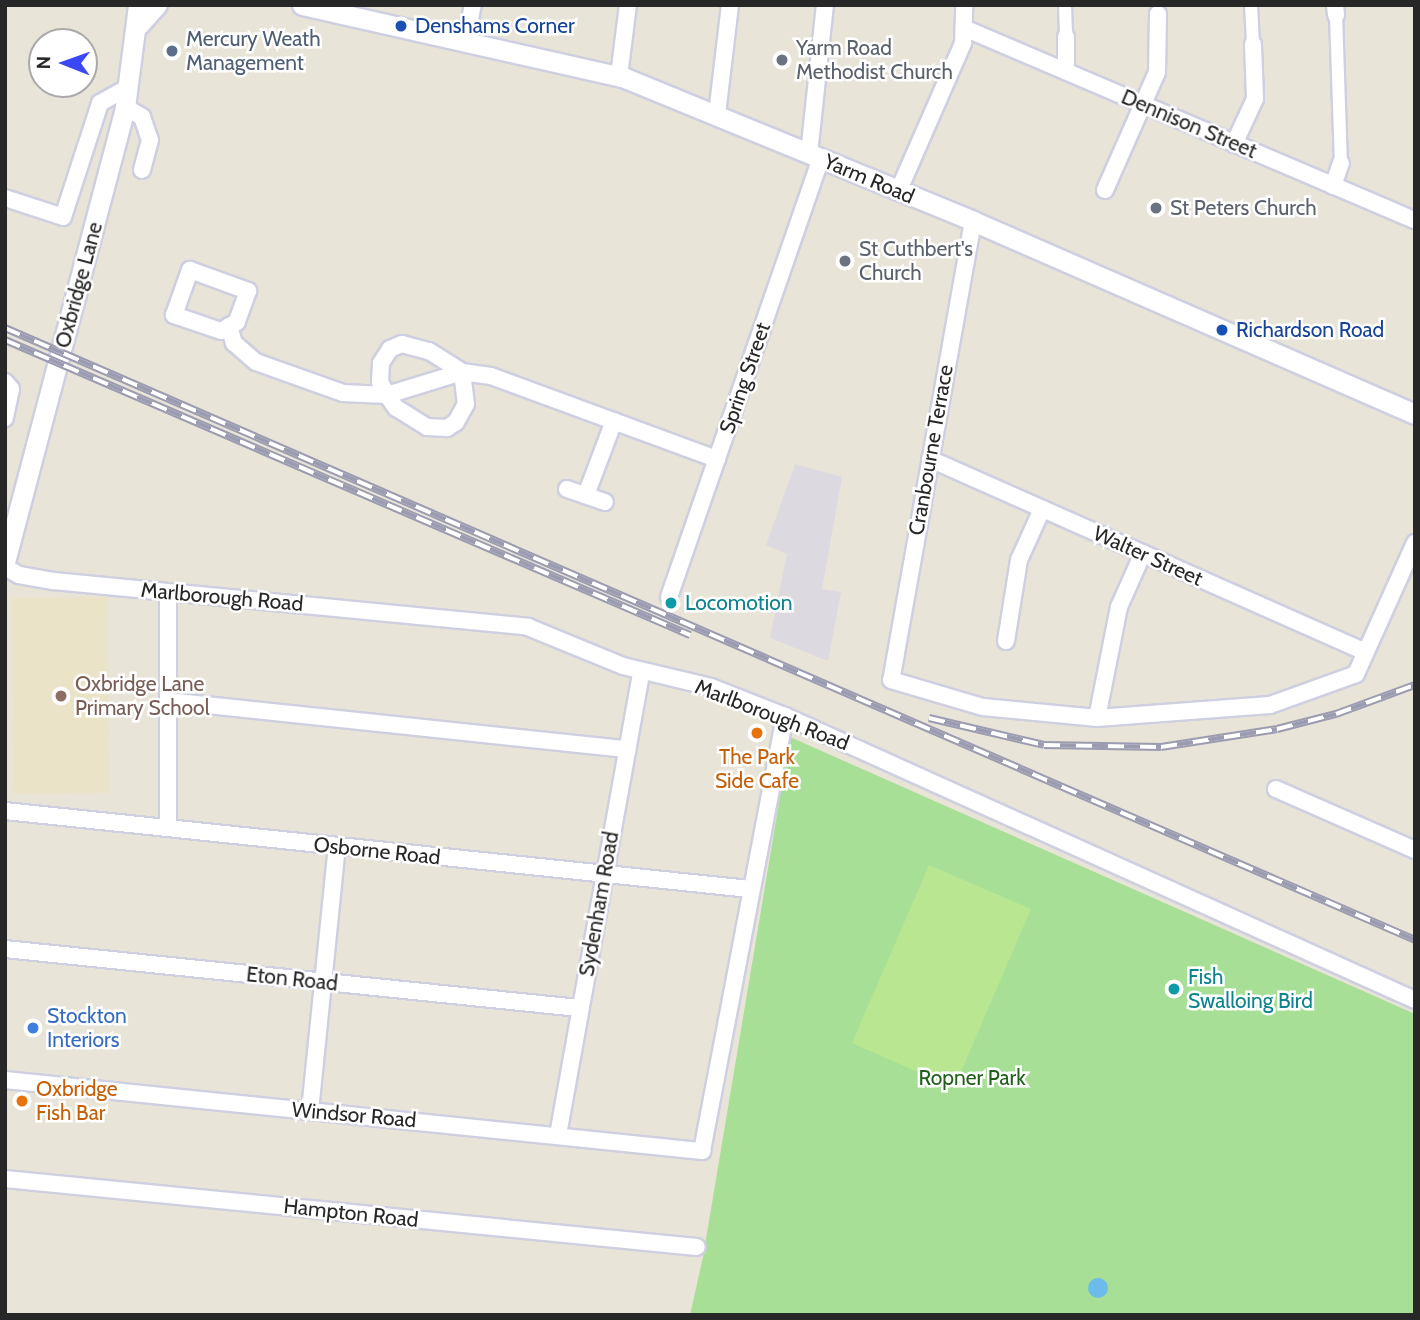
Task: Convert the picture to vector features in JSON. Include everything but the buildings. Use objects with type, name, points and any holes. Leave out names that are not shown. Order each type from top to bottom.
[{"type":"street","name":"Oxbridge Lane","points":[[5,565],[127,97],[138,5]]},
{"type":"street","points":[[136,28],[157,5]]},
{"type":"street","name":"Yarm Road","points":[[302,5],[619,76],[973,221],[1415,415]]},
{"type":"street","points":[[466,40],[473,5]]},
{"type":"street","points":[[619,76],[628,5]]},
{"type":"street","points":[[717,114],[730,5]]},
{"type":"street","name":"Spring Street","points":[[669,597],[717,459],[815,156],[825,5]]},
{"type":"street","points":[[898,192],[963,43],[964,5]]},
{"type":"street","points":[[1065,5],[1066,70]]},
{"type":"street","points":[[1234,144],[1255,99],[1251,5]]},
{"type":"street","points":[[1105,190],[1157,72],[1158,10]]},
{"type":"street","points":[[1333,186],[1341,163],[1335,10]]},
{"type":"street","name":"Dennison Street","points":[[964,28],[1415,220]]},
{"type":"street","points":[[5,198],[63,217],[100,103],[127,97],[142,117],[150,140],[142,170]]},
{"type":"street","name":"Cranbourne Terrace","points":[[973,221],[891,680],[983,707],[1097,718]]},
{"type":"street","points":[[190,270],[247,291],[237,322],[229,326],[221,331],[174,315],[190,270]]},
{"type":"street","points":[[229,326],[234,343],[256,362],[343,393],[387,395],[462,372]]},
{"type":"street","points":[[462,372],[466,404],[462,415],[447,428],[415,422],[387,395],[380,382],[381,363],[390,349],[402,344],[429,351],[462,372],[491,376],[717,459]]},
{"type":"street","points":[[5,418],[8,386]]},
{"type":"street","points":[[586,495],[614,421]]},
{"type":"street","name":"Walter Street","points":[[930,459],[1365,652]]},
{"type":"street","points":[[567,489],[605,502]]},
{"type":"street","points":[[1006,641],[1019,560],[1042,509]]},
{"type":"street","points":[[1143,554],[1119,607],[1097,718],[1270,705],[1356,674],[1415,543]]},
{"type":"street","name":"Marlborough Road","points":[[5,565],[19,575],[54,581],[528,627],[641,672],[711,687],[785,716],[1415,1000]]},
{"type":"street","points":[[168,593],[168,828]]},
{"type":"street","name":"Sydenham Road","points":[[558,1135],[641,672]]},
{"type":"street","points":[[168,701],[627,749]]},
{"type":"street","points":[[750,889],[785,716]]},
{"type":"street","points":[[1276,789],[1415,850]]},
{"type":"street","name":"Osborne Road","points":[[5,811],[750,889]]},
{"type":"street","points":[[310,1111],[337,847]]},
{"type":"street","name":"Windsor Road","points":[[5,1080],[702,1151],[750,889]]},
{"type":"street","name":"Eton Road","points":[[5,949],[579,1008]]},
{"type":"street","name":"Hampton Road","points":[[5,1179],[697,1247]]},
{"type":"shaded area","points":[[795,464],[842,477],[822,589],[841,592],[828,661],[770,638],[787,554],[766,545]]},
{"type":"shaded area","name":"Oxbridge Lane Primary School","points":[[108,597],[109,793],[13,794],[12,598]]},
{"type":"green space","name":"Ropner Park","points":[[790,737],[1415,1014],[1415,1315],[690,1315],[703,1257]]},
{"type":"green space","points":[[929,865],[1031,909],[954,1088],[852,1043]]},
{"type":"water","points":[[1094,1278],[1102,1278],[1108,1288],[1102,1298],[1094,1298],[1088,1292],[1088,1284]]},
{"type":"railway","points":[[5,328],[1415,940]]},
{"type":"railway","points":[[5,340],[690,635]]},
{"type":"railway","points":[[929,718],[1044,745],[1161,747],[1277,729],[1336,714],[1415,685]]},
{"type":"place","name":"Denshams Corner","points":[[401,26]]},
{"type":"place","name":"Mercury Weath Management","points":[[172,51]]},
{"type":"place","name":"Yarm Road Methodist Church","points":[[782,60]]},
{"type":"place","name":"St Peters Church","points":[[1156,208]]},
{"type":"place","name":"St Cuthbert's Church","points":[[845,261]]},
{"type":"place","name":"Richardson Road","points":[[1222,330]]},
{"type":"place","name":"Locomotion","points":[[671,603]]},
{"type":"place","name":"Oxbridge Lane Primary School","points":[[61,696]]},
{"type":"place","name":"The Park Side Cafe","points":[[757,733]]},
{"type":"place","name":"Fish Swalloing Bird","points":[[1174,989]]},
{"type":"place","name":"Stockton Interiors","points":[[33,1028]]},
{"type":"place","name":"Oxbridge Fish Bar","points":[[22,1101]]}]
